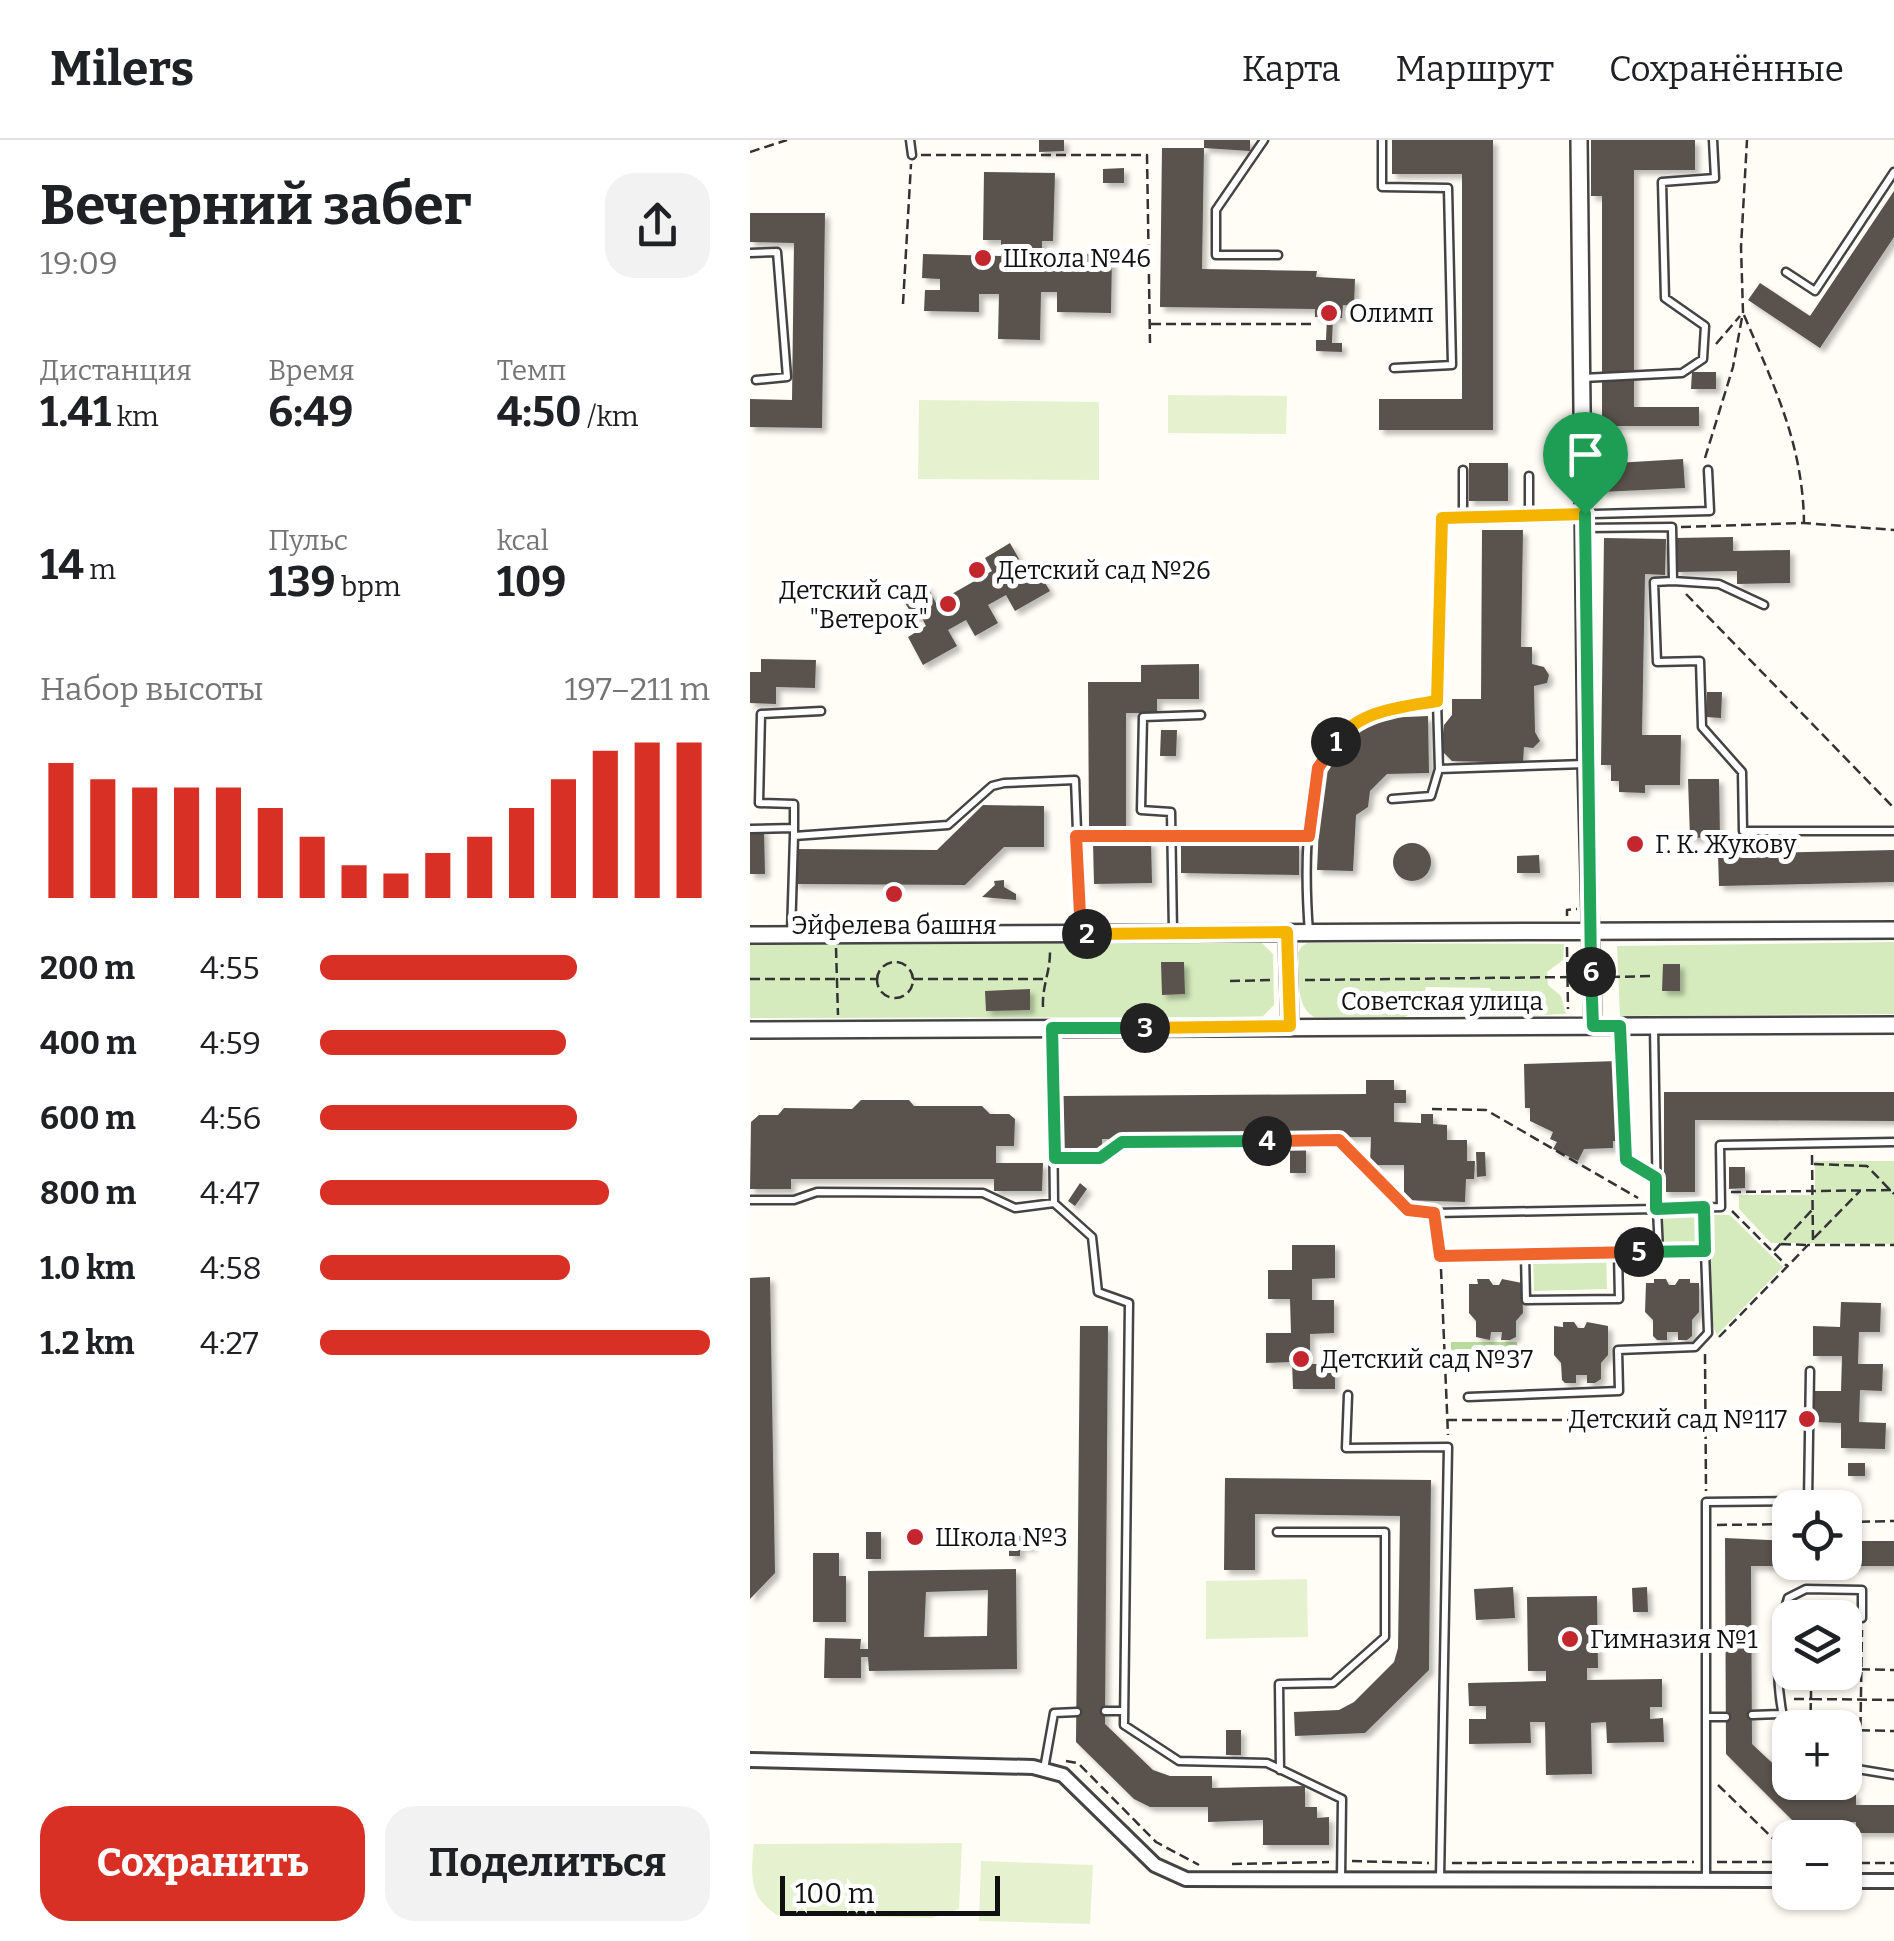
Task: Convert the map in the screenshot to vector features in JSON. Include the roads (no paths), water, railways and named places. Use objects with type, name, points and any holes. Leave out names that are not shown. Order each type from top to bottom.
[{"type":"street","points":[[1579,140],[1593,1026]]},
{"type":"street","points":[[750,935],[1894,930]]},
{"type":"street","points":[[1287,932],[1290,1026]]},
{"type":"street","name":"Советская улица","points":[[750,1030],[1894,1025]]},
{"type":"street","points":[[750,1760],[1044,1770],[1063,1775],[1155,1865],[1186,1879],[1772,1880]]},
{"type":"street","points":[[1862,1880],[1894,1881]]},
{"type":"lane","points":[[910,140],[912,155]]},
{"type":"lane","points":[[1264,140],[1216,210],[1216,254],[1278,255]]},
{"type":"lane","points":[[1382,140],[1382,188],[1448,188],[1452,364],[1394,368]]},
{"type":"lane","points":[[1582,378],[1682,373],[1703,358],[1705,326],[1665,298],[1662,182],[1715,178],[1714,140]]},
{"type":"lane","points":[[1786,272],[1815,291],[1894,172]]},
{"type":"lane","points":[[750,252],[777,252],[786,377],[756,380]]},
{"type":"lane","points":[[1463,470],[1463,517]]},
{"type":"lane","points":[[1585,521],[1710,512],[1708,470]]},
{"type":"lane","points":[[1528,476],[1529,516]]},
{"type":"lane","points":[[1392,799],[1431,796],[1439,770],[1442,518],[1529,516],[1672,527],[1674,581]]},
{"type":"lane","points":[[1764,604],[1719,584],[1654,582],[1657,662],[1700,661],[1702,727],[1742,772],[1743,830],[1894,832]]},
{"type":"lane","points":[[1309,933],[1304,874],[1318,768],[1343,732],[1383,710],[1437,701]]},
{"type":"lane","points":[[791,935],[794,804],[760,803],[761,714],[821,712]]},
{"type":"lane","points":[[1173,933],[1171,812],[1141,810],[1143,717],[1201,715]]},
{"type":"lane","points":[[1439,770],[1586,764]]},
{"type":"lane","points":[[750,829],[793,832],[948,825],[992,786],[1075,780],[1081,934]]},
{"type":"lane","points":[[1076,836],[1309,836]]},
{"type":"lane","points":[[1620,1026],[1626,1160],[1656,1178]]},
{"type":"lane","points":[[1654,1026],[1659,1251]]},
{"type":"lane","points":[[1052,1028],[1054,1204]]},
{"type":"lane","points":[[1055,1158],[1100,1158],[1122,1142],[1339,1140],[1408,1210],[1434,1213],[1656,1209],[1721,1207],[1720,1144],[1894,1142]]},
{"type":"lane","points":[[750,1200],[794,1200],[817,1192],[983,1193],[1015,1208],[1054,1204],[1092,1237],[1098,1292],[1129,1303],[1124,1725],[1180,1761],[1267,1763],[1342,1799],[1342,1882]]},
{"type":"lane","points":[[1468,1397],[1619,1392],[1618,1350],[1694,1347],[1708,1333],[1704,1207]]},
{"type":"lane","points":[[1440,1256],[1525,1254],[1526,1300],[1600,1299],[1619,1298],[1618,1253],[1705,1251]]},
{"type":"lane","points":[[1706,1880],[1706,1502],[1808,1501],[1810,1371]]},
{"type":"lane","points":[[1348,1395],[1346,1448],[1448,1447],[1440,1879]]},
{"type":"lane","points":[[1277,1532],[1385,1532],[1385,1638],[1333,1682],[1279,1684],[1280,1770]]},
{"type":"lane","points":[[1787,1600],[1812,1590],[1862,1590],[1862,1600]]},
{"type":"lane","points":[[1104,1711],[1124,1711]]},
{"type":"lane","points":[[1044,1770],[1054,1712],[1077,1712]]},
{"type":"lane","points":[[1752,1715],[1772,1714]]},
{"type":"lane","points":[[1706,1716],[1726,1717]]},
{"type":"lane","points":[[1862,1770],[1894,1775]]},
{"type":"place","name":"Школа №46","points":[[983,258]]},
{"type":"place","name":"Олимп","points":[[1329,313]]},
{"type":"place","name":"Детский сад №26","points":[[977,570]]},
{"type":"place","name":"Детский сад \"Ветерок\"","points":[[948,604]]},
{"type":"place","name":"Г. К. Жукову","points":[[1635,844]]},
{"type":"place","name":"Эйфелева башня","points":[[894,894]]},
{"type":"place","name":"Детский сад №37","points":[[1301,1359]]},
{"type":"place","name":"Детский сад №117","points":[[1807,1419]]},
{"type":"place","name":"Школа №3","points":[[915,1537]]},
{"type":"place","name":"Гимназия №1","points":[[1570,1639]]}]
